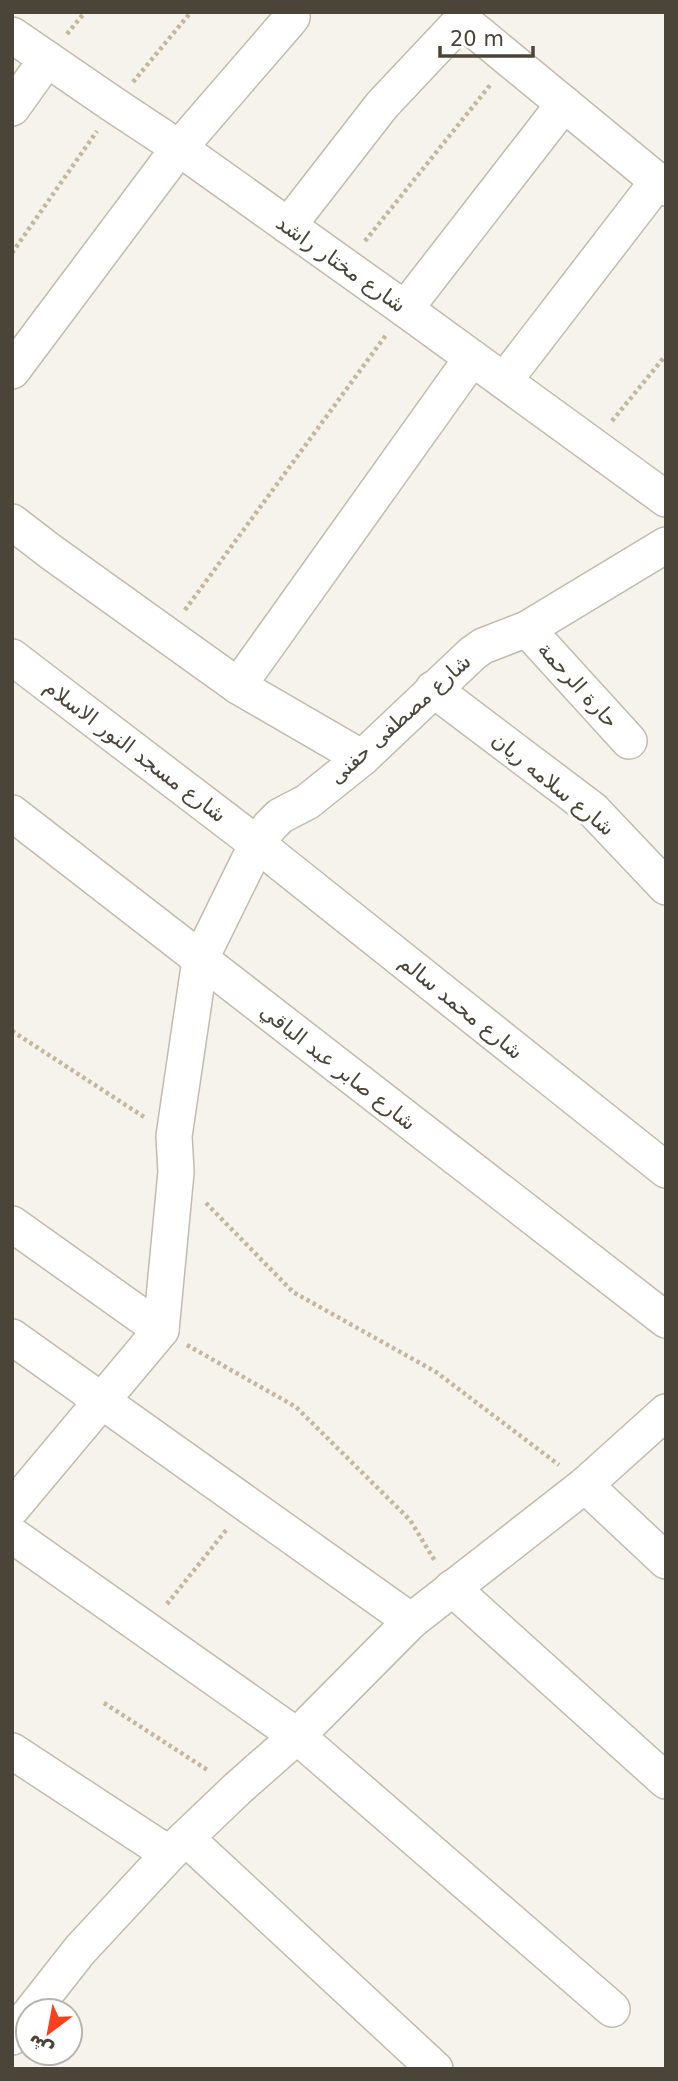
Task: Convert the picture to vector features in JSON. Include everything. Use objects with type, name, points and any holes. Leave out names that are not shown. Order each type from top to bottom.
[{"type":"street","points":[[12,371],[179,148],[288,22],[292,17],[291,12]]},
{"type":"street","points":[[288,226],[382,105],[456,16],[662,184],[504,381]]},
{"type":"street","name":"شارع مختار راشد","points":[[12,35],[179,148],[666,499]]},
{"type":"street","points":[[12,108],[47,59]]},
{"type":"street","points":[[405,309],[564,104]]},
{"type":"street","points":[[238,686],[472,358]]},
{"type":"street","points":[[12,522],[238,686],[362,758]]},
{"type":"street","name":"شارع مصطفى حفنى","points":[[161,1330],[176,1172],[174,1136],[200,960],[257,844],[280,816],[307,802],[362,758],[472,653],[527,629],[666,545]]},
{"type":"street","name":"حارة الرحمة","points":[[527,629],[629,741]]},
{"type":"street","name":"شارع مسجد النور الاسلام","points":[[12,657],[257,844]]},
{"type":"street","name":"شارع سلامه ريان","points":[[433,690],[593,810],[666,887]]},
{"type":"street","name":"شارع صابر عبد الباقي","points":[[12,813],[666,1320]]},
{"type":"street","name":"شارع محمد سالم","points":[[257,844],[666,1170]]},
{"type":"street","points":[[12,1224],[161,1330],[12,1508]]},
{"type":"street","points":[[12,1337],[411,1620]]},
{"type":"street","points":[[43,1997],[80,1950],[178,1846],[296,1736],[411,1620],[585,1485],[666,1412]]},
{"type":"street","points":[[585,1485],[666,1561]]},
{"type":"street","points":[[12,1535],[296,1736],[612,2009]]},
{"type":"street","points":[[452,1588],[666,1781]]},
{"type":"street","points":[[12,1751],[178,1846],[435,2069]]},
{"type":"path","points":[[12,253],[114,105],[191,12]]},
{"type":"path","points":[[345,267],[510,60]]},
{"type":"path","points":[[167,635],[405,309]]},
{"type":"path","points":[[592,446],[666,355]]},
{"type":"path","points":[[12,1031],[174,1136]]},
{"type":"path","points":[[176,1172],[293,1292],[436,1372],[585,1485]]},
{"type":"path","points":[[161,1330],[296,1407],[410,1520],[452,1588]]},
{"type":"path","points":[[147,1629],[248,1503]]},
{"type":"path","points":[[104,1703],[237,1789]]}]
